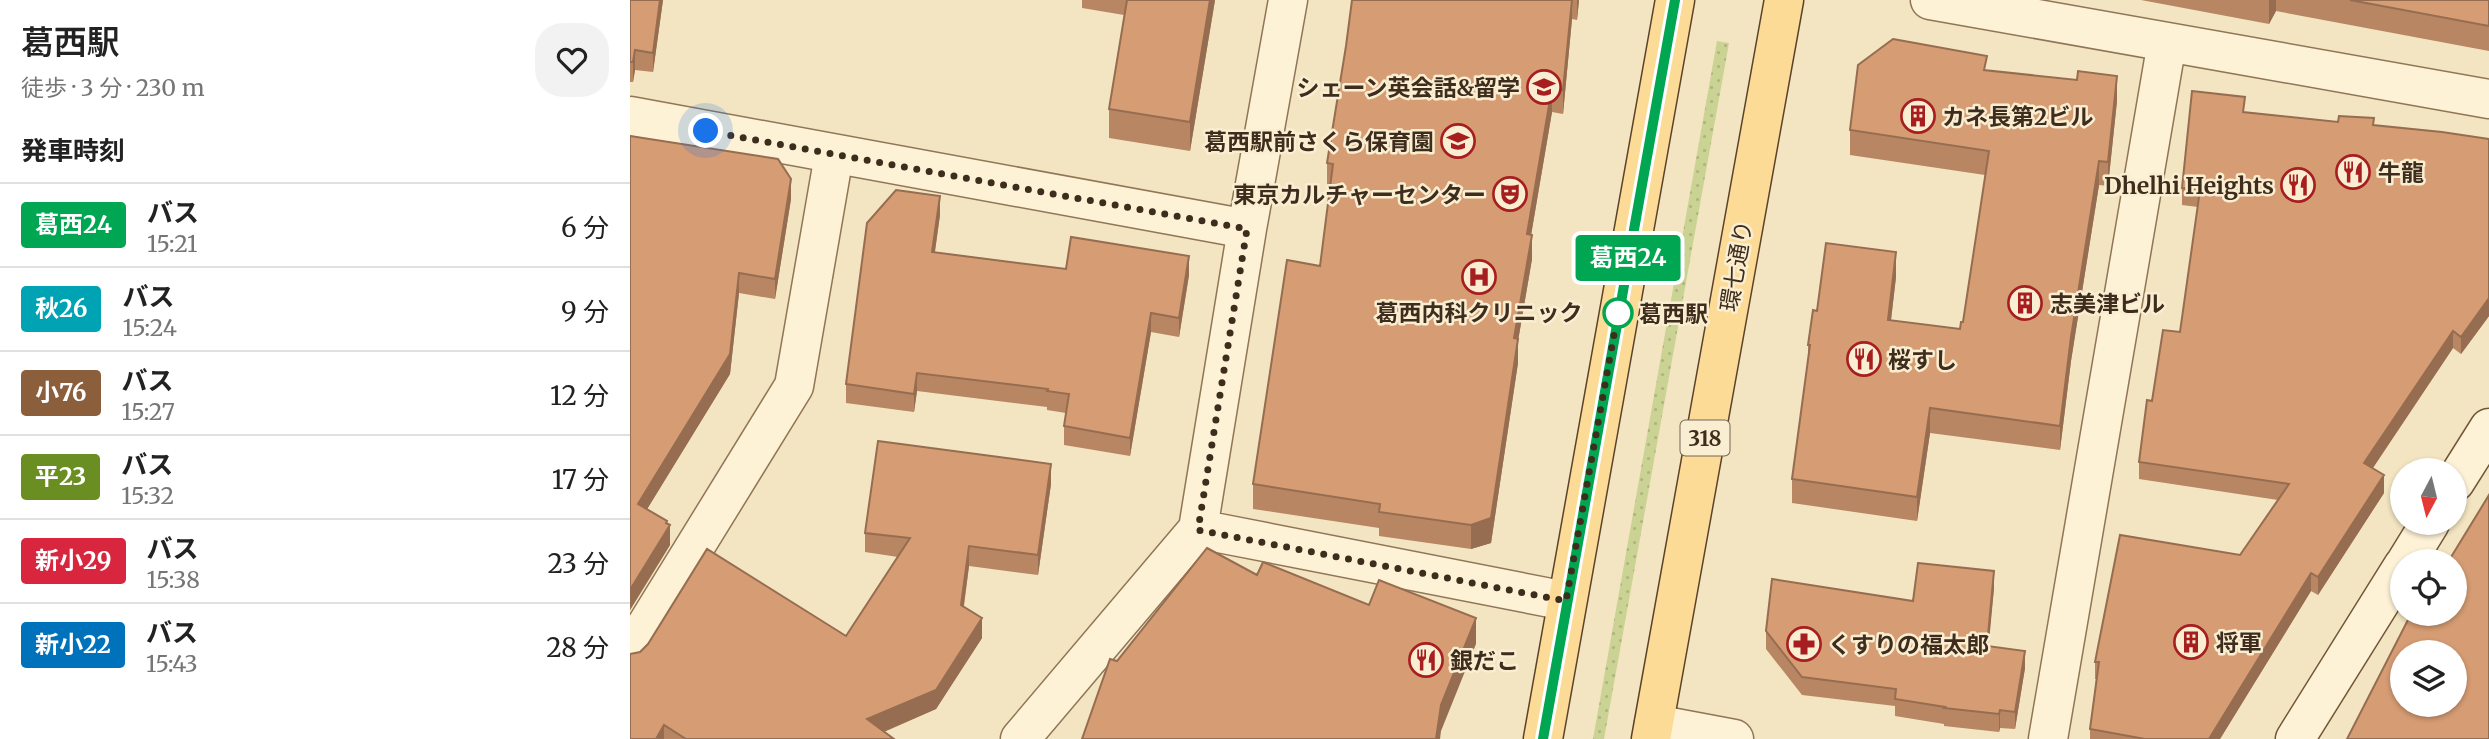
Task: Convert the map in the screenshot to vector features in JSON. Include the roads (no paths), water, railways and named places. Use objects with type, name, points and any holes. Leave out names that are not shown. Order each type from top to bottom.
[{"type":"main road","points":[[1543,739],[1675,0]]},
{"type":"main road","name":"環七通り","points":[[1652,731],[1784,0]]},
{"type":"street","points":[[1020,739],[1198,530],[1288,0]]},
{"type":"street","points":[[1930,0],[2489,99]]},
{"type":"street","points":[[2048,739],[2168,42]]},
{"type":"street","points":[[630,116],[1247,229]]},
{"type":"street","points":[[630,652],[794,386],[834,155]]},
{"type":"street","points":[[2468,461],[2489,428]]},
{"type":"street","points":[[1198,530],[1566,601]]},
{"type":"street","points":[[2295,739],[2390,587]]},
{"type":"street","points":[[1652,731],[1734,739]]},
{"type":"place","name":"シェーン英会話&留学","points":[[1544,87]]},
{"type":"place","name":"カネ長第2ビル","points":[[1918,116]]},
{"type":"place","name":"葛西駅前さくら保育園","points":[[1458,141]]},
{"type":"place","name":"牛龍","points":[[2353,172]]},
{"type":"place","name":"Dhelhi Heights","points":[[2298,185]]},
{"type":"place","name":"東京カルチャーセンター","points":[[1510,194]]},
{"type":"place","name":"葛西内科クリニック","points":[[1479,277]]},
{"type":"place","name":"志美津ビル","points":[[2025,303]]},
{"type":"place","name":"葛西駅","points":[[1618,313]]},
{"type":"place","name":"桜すし","points":[[1864,359]]},
{"type":"place","name":"将軍","points":[[2191,642]]},
{"type":"place","name":"くすりの福太郎","points":[[1804,644]]},
{"type":"place","name":"銀だこ","points":[[1426,660]]}]
